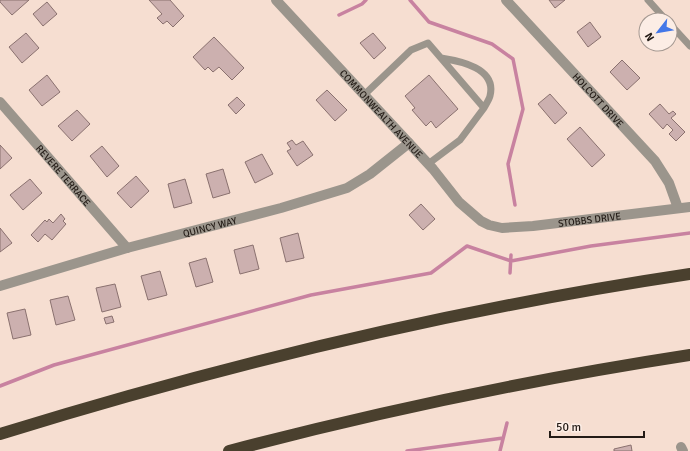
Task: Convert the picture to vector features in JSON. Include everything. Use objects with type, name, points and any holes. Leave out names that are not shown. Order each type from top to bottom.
[{"type":"highway","points":[[0,434],[163,386],[323,345],[492,309],[690,274]]},
{"type":"highway","points":[[228,451],[416,405],[548,379],[690,356]]},
{"type":"street","name":"COMMONWEALTH AVENUE","points":[[276,0],[409,143],[459,202],[481,221],[488,225]]},
{"type":"street","name":"HOLCOTT DRIVE","points":[[506,0],[655,161],[669,183],[678,208]]},
{"type":"street","name":"REVERE TERRACE","points":[[0,102],[127,248]]},
{"type":"street","name":"QUINCY WAY","points":[[0,286],[127,248],[281,208],[347,188],[370,174],[409,143]]},
{"type":"street","name":"STOBBS DRIVE","points":[[488,225],[502,228],[533,226],[690,207]]},
{"type":"lane","points":[[648,0],[659,12]]},
{"type":"lane","points":[[678,33],[690,46]]},
{"type":"lane","points":[[364,95],[412,50],[428,42],[484,108]]},
{"type":"lane","points":[[428,164],[460,140],[484,108],[490,95],[489,82],[482,71],[465,62],[441,58]]},
{"type":"building","points":[[0,0],[29,0],[12,15],[0,2]]},
{"type":"building","points":[[149,0],[170,0],[184,16],[173,27],[167,21],[163,24],[157,18],[162,14]]},
{"type":"building","points":[[549,0],[565,0],[555,8]]},
{"type":"building","points":[[47,2],[57,14],[43,26],[33,14]]},
{"type":"building","points":[[590,22],[601,37],[588,47],[577,32]]},
{"type":"building","points":[[26,33],[39,48],[22,63],[9,47]]},
{"type":"building","points":[[373,33],[386,48],[374,59],[360,43]]},
{"type":"building","points":[[214,37],[244,68],[232,80],[219,67],[213,72],[208,67],[205,70],[193,57]]},
{"type":"building","points":[[622,60],[640,78],[627,90],[610,72]]},
{"type":"building","points":[[47,75],[60,92],[42,106],[29,90]]},
{"type":"building","points":[[429,75],[458,109],[436,128],[431,121],[426,126],[412,110],[415,108],[405,96]]},
{"type":"building","points":[[327,90],[347,110],[335,121],[316,100]]},
{"type":"building","points":[[550,94],[567,113],[555,124],[538,104]]},
{"type":"building","points":[[237,97],[245,105],[236,114],[228,105]]},
{"type":"building","points":[[660,104],[669,114],[673,111],[676,114],[671,118],[685,132],[676,141],[669,134],[673,130],[667,124],[663,129],[649,114]]},
{"type":"building","points":[[77,110],[90,124],[72,141],[58,126]]},
{"type":"building","points":[[580,127],[605,155],[592,167],[567,139]]},
{"type":"building","points":[[292,140],[296,145],[303,141],[313,155],[297,166],[287,151],[291,149],[287,143]]},
{"type":"building","points":[[0,145],[12,158],[0,169]]},
{"type":"building","points":[[102,146],[119,166],[107,177],[90,156]]},
{"type":"building","points":[[262,154],[273,174],[255,183],[245,162]]},
{"type":"building","points":[[223,169],[230,193],[213,198],[206,174]]},
{"type":"building","points":[[136,176],[149,191],[131,208],[117,193]]},
{"type":"building","points":[[30,179],[42,193],[23,210],[10,195]]},
{"type":"building","points":[[185,179],[192,203],[174,208],[168,184]]},
{"type":"building","points":[[421,204],[435,219],[423,230],[409,215]]},
{"type":"building","points":[[61,214],[65,219],[63,221],[66,224],[52,240],[45,234],[38,242],[31,235],[45,220],[47,222],[49,219],[53,223]]},
{"type":"building","points":[[0,228],[12,243],[0,252]]},
{"type":"building","points":[[298,233],[304,258],[286,262],[280,238]]},
{"type":"building","points":[[253,245],[259,269],[240,274],[234,250]]},
{"type":"building","points":[[206,258],[213,282],[196,287],[189,263]]},
{"type":"building","points":[[160,271],[167,295],[148,300],[141,276]]},
{"type":"building","points":[[115,284],[121,307],[102,312],[96,288]]},
{"type":"building","points":[[68,296],[75,320],[56,325],[50,300]]},
{"type":"building","points":[[25,309],[31,335],[13,339],[7,313]]},
{"type":"building","points":[[112,316],[114,322],[106,324],[104,318]]},
{"type":"building","points":[[631,445],[632,451],[614,451],[614,449]]},
{"type":"waterway","points":[[339,15],[362,4],[366,0]]},
{"type":"waterway","points":[[410,0],[429,22],[492,44],[513,59],[523,109],[508,164],[515,205]]},
{"type":"waterway","points":[[0,386],[54,365],[311,295],[431,273],[467,246],[511,261],[591,246],[690,233]]},
{"type":"waterway","points":[[510,273],[511,255]]},
{"type":"waterway","points":[[500,451],[507,423]]},
{"type":"waterway","points":[[407,451],[503,438]]}]
